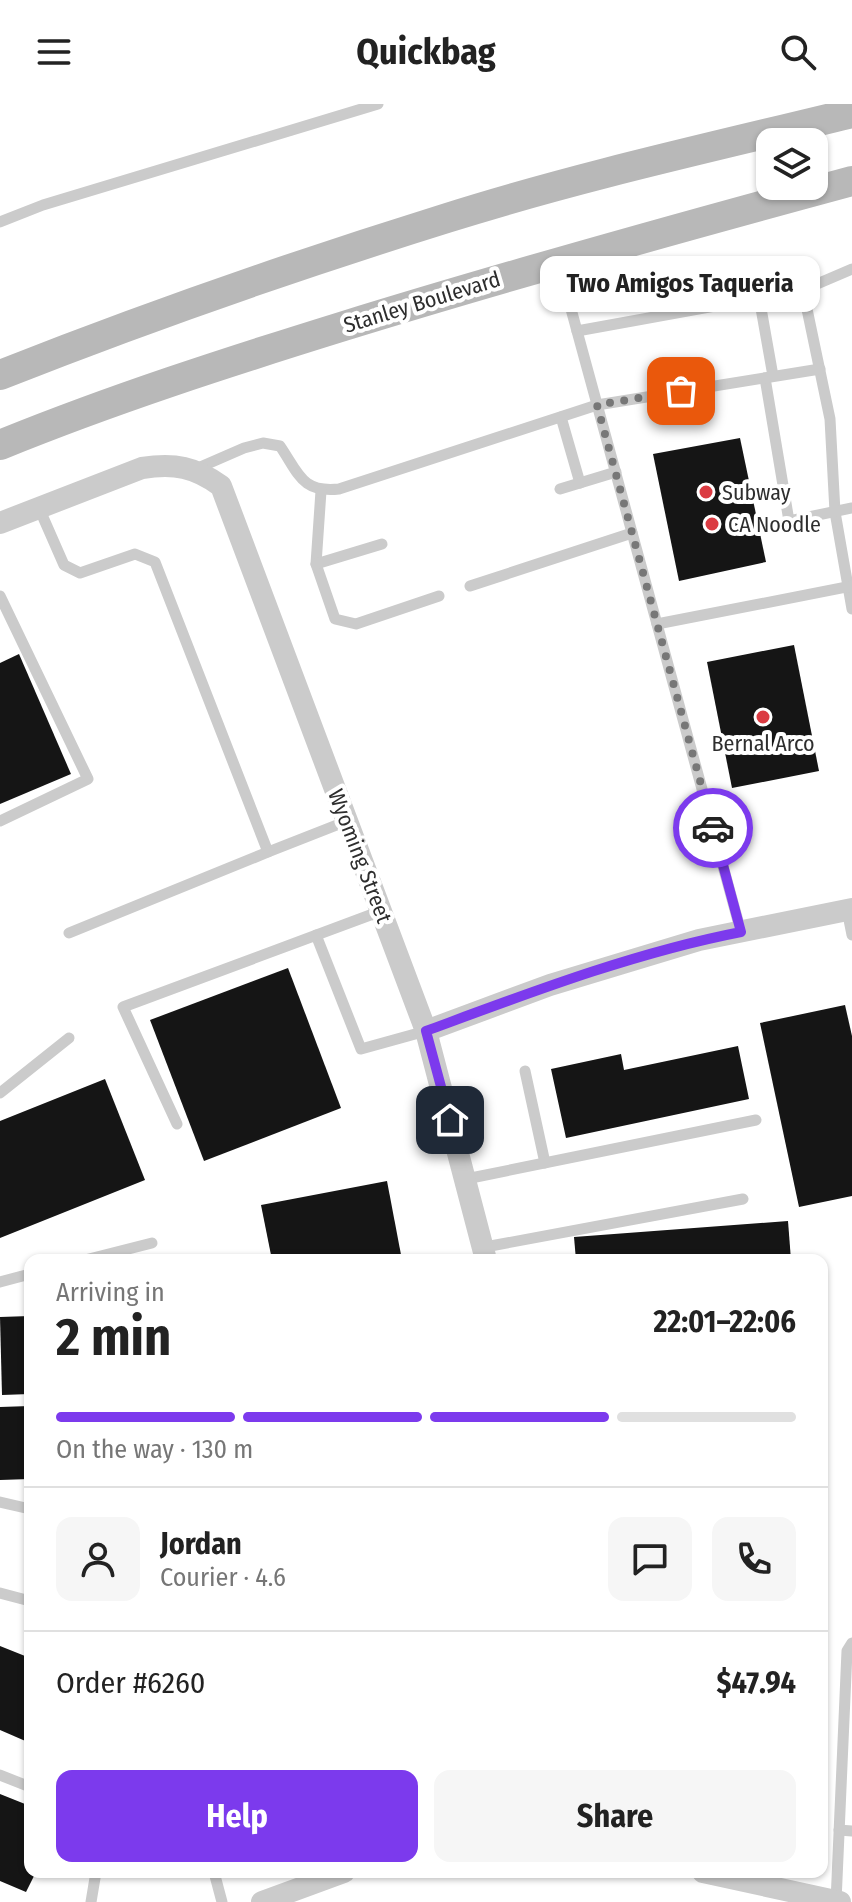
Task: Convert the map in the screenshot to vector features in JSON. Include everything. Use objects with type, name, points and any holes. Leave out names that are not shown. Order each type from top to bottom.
[{"type":"main road","points":[[0,375],[144,320],[447,218],[852,113]]},
{"type":"main road","name":"Stanley Boulevard","points":[[0,445],[166,381],[564,258],[852,181]]},
{"type":"street","points":[[0,523],[142,468],[166,464],[198,468]]},
{"type":"street","name":"Wyoming Street","points":[[198,468],[221,486],[426,1031],[486,1253]]},
{"type":"street","points":[[426,1031],[550,985],[699,940],[850,910]]},
{"type":"street","points":[[262,1902],[328,1878]]},
{"type":"street","points":[[730,1878],[838,1902]]},
{"type":"lane","points":[[0,222],[43,205],[378,104]]},
{"type":"lane","points":[[564,258],[577,331],[741,932]]},
{"type":"lane","points":[[577,331],[803,290],[852,269]]},
{"type":"lane","points":[[803,290],[830,419],[835,512],[852,609]]},
{"type":"lane","points":[[759,297],[789,521],[852,508]]},
{"type":"lane","points":[[198,468],[263,443],[280,446],[307,486],[321,491],[339,489],[597,405],[820,369]]},
{"type":"lane","points":[[561,417],[580,483]]},
{"type":"lane","points":[[560,489],[616,472]]},
{"type":"lane","points":[[321,491],[316,564],[335,619],[356,624],[439,596]]},
{"type":"lane","points":[[39,508],[64,565],[80,573],[135,554],[155,562],[268,852]]},
{"type":"lane","points":[[470,586],[632,533]]},
{"type":"lane","points":[[316,564],[382,544]]},
{"type":"lane","points":[[657,624],[850,586]]},
{"type":"lane","points":[[0,821],[88,779],[2,605]]},
{"type":"lane","points":[[69,933],[347,821]]},
{"type":"lane","points":[[850,910],[852,935]]},
{"type":"lane","points":[[177,1124],[123,1007],[381,911]]},
{"type":"lane","points":[[316,935],[361,1049],[426,1031]]},
{"type":"lane","points":[[0,1093],[69,1038]]},
{"type":"lane","points":[[525,1071],[545,1163]]},
{"type":"lane","points":[[466,1179],[756,1120]]},
{"type":"lane","points":[[486,1253],[743,1199]]},
{"type":"lane","points":[[109,1254],[152,1243]]},
{"type":"lane","points":[[0,1282],[24,1276]]},
{"type":"lane","points":[[0,1502],[24,1508]]},
{"type":"lane","points":[[0,1593],[24,1599]]},
{"type":"lane","points":[[838,1902],[846,1830],[847,1651],[852,1643]]},
{"type":"lane","points":[[0,1775],[24,1785]]},
{"type":"lane","points":[[91,1902],[95,1878]]},
{"type":"lane","points":[[216,1878],[222,1902]]},
{"type":"building","points":[[740,438],[766,562],[679,581],[653,454]]},
{"type":"building","name":"Bernal Arco","points":[[794,645],[819,771],[732,788],[707,662]]},
{"type":"building","points":[[19,654],[71,774],[0,804],[0,663]]},
{"type":"building","points":[[288,968],[341,1108],[204,1161],[150,1020]]},
{"type":"building","points":[[845,1005],[852,1036],[852,1196],[799,1207],[760,1023]]},
{"type":"building","points":[[738,1046],[749,1099],[566,1138],[551,1069],[621,1054],[624,1070]]},
{"type":"building","points":[[105,1079],[145,1180],[0,1238],[0,1121]]},
{"type":"building","points":[[387,1181],[401,1254],[271,1254],[261,1205]]},
{"type":"building","points":[[788,1221],[791,1254],[575,1254],[574,1237]]},
{"type":"building","points":[[24,1316],[24,1394],[2,1395],[0,1317]]},
{"type":"building","points":[[24,1406],[24,1479],[0,1480],[0,1407]]},
{"type":"building","points":[[0,1646],[24,1656],[24,1740],[0,1730]]},
{"type":"building","points":[[0,1794],[24,1804],[24,1878],[33,1878],[26,1892],[0,1881]]},
{"type":"way so far","points":[[681,391],[597,405],[713,828]]},
{"type":"place","name":"Two Amigos Taqueria","points":[[681,391]]},
{"type":"place","name":"Subway","points":[[706,492]]},
{"type":"place","name":"CA Noodle","points":[[712,524]]},
{"type":"place","name":"Bernal Arco","points":[[763,717]]},
{"type":"route","points":[[450,1120],[426,1031],[550,985],[699,940],[741,932],[713,828]]}]
